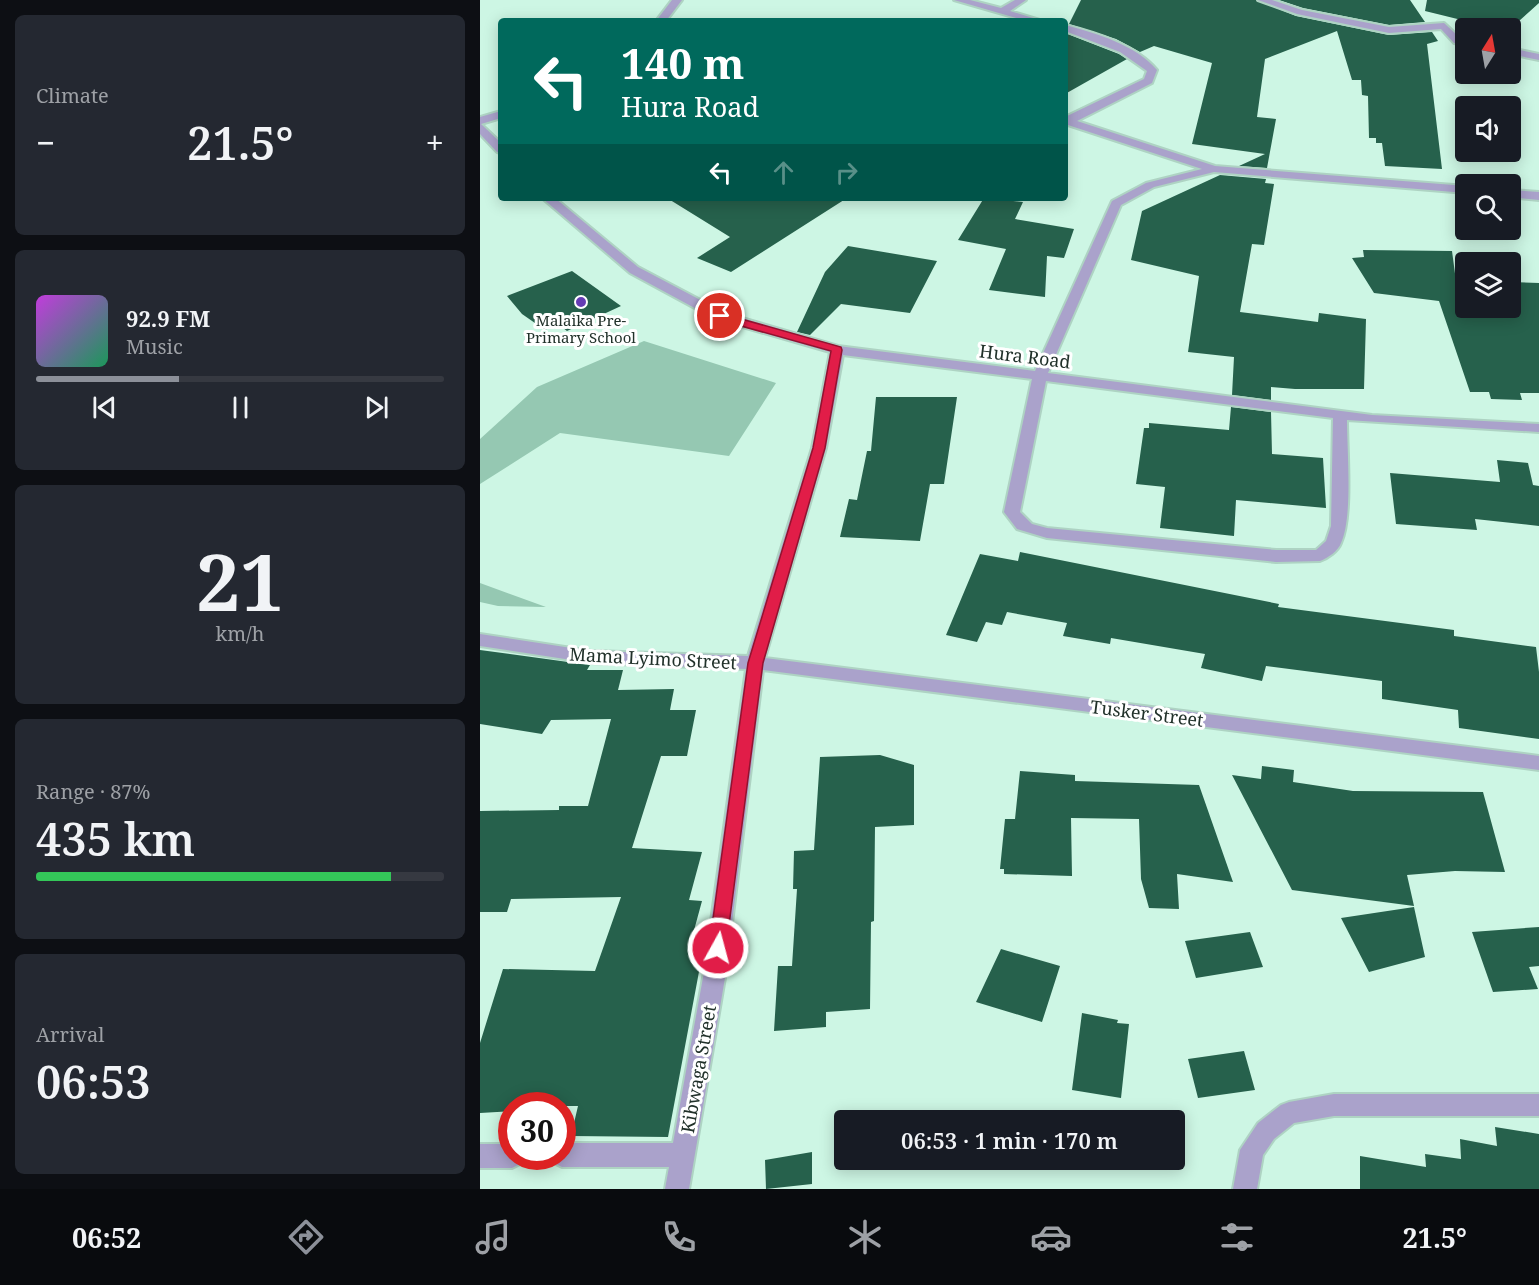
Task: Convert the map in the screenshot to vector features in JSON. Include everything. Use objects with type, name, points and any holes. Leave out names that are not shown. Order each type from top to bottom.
[{"type":"street","points":[[663,18],[677,0]]},
{"type":"street","points":[[959,0],[1026,18]]},
{"type":"street","points":[[1002,12],[1021,0]]},
{"type":"street","points":[[1263,0],[1300,12],[1389,30],[1444,27],[1455,40]]},
{"type":"street","points":[[1300,12],[1311,0]]},
{"type":"street","points":[[1068,29],[1086,34],[1144,62],[1152,70],[1152,76],[1143,84],[1068,119]]},
{"type":"street","points":[[1521,53],[1539,57]]},
{"type":"street","points":[[480,121],[498,115]]},
{"type":"street","points":[[1068,121],[1214,169],[1455,189]]},
{"type":"street","points":[[480,127],[498,147]]},
{"type":"street","points":[[1214,169],[1150,185],[1116,203],[1040,376],[1012,512],[1016,520],[1026,529],[1047,533],[1276,556],[1320,555],[1333,544],[1339,526],[1340,414]]},
{"type":"street","points":[[1521,194],[1539,196]]},
{"type":"street","name":"Hura Road","points":[[552,201],[633,270],[720,316],[837,350],[1372,419],[1539,428]]},
{"type":"street","name":"Kibwaga Street","points":[[677,1189],[715,972],[755,663],[819,448],[837,350]]},
{"type":"street","name":"Mama Lyimo Street","points":[[480,640],[591,657],[755,663]]},
{"type":"street","name":"Tusker Street","points":[[755,663],[1539,763]]},
{"type":"street","points":[[1245,1189],[1252,1150],[1266,1131],[1289,1113],[1334,1105],[1539,1105]]},
{"type":"street","points":[[480,1156],[498,1155]]},
{"type":"street","points":[[576,1155],[683,1155]]},
{"type":"green space","points":[[644,341],[776,383],[729,456],[560,433],[480,484],[480,439],[537,387]]},
{"type":"green space","points":[[480,583],[546,607],[498,606],[480,602]]},
{"type":"building","points":[[1081,0],[1256,0],[1296,16],[1389,35],[1432,32],[1438,41],[1427,44],[1442,169],[1385,166],[1382,143],[1376,143],[1376,138],[1369,138],[1368,96],[1362,95],[1361,80],[1352,80],[1337,31],[1265,59],[1257,117],[1276,119],[1267,168],[1239,166],[1265,154],[1192,144],[1212,63],[1154,46],[1140,52],[1116,39],[1069,24]]},
{"type":"building","points":[[1279,0],[1410,0],[1425,22],[1389,25],[1303,8]]},
{"type":"building","points":[[1427,0],[1539,0],[1539,3],[1521,19],[1455,18],[1425,11]]},
{"type":"building","points":[[1068,34],[1127,59],[1068,92]]},
{"type":"building","points":[[1220,175],[1266,179],[1265,183],[1274,184],[1264,245],[1252,244],[1240,312],[1318,322],[1319,313],[1366,319],[1364,389],[1271,387],[1271,400],[1232,395],[1234,357],[1188,352],[1199,276],[1131,260],[1142,211]]},
{"type":"building","points":[[672,201],[842,201],[731,272],[697,258],[730,237]]},
{"type":"building","points":[[982,201],[1023,202],[1015,219],[1074,229],[1064,258],[1047,256],[1045,297],[989,290],[1006,249],[958,240]]},
{"type":"building","points":[[848,246],[937,261],[910,313],[841,304],[810,335],[797,332],[825,272]]},
{"type":"building","points":[[1363,250],[1452,251],[1455,274],[1455,318],[1521,318],[1521,282],[1539,283],[1539,393],[1520,393],[1522,400],[1491,399],[1489,392],[1470,392],[1439,301],[1374,293],[1352,258],[1364,257]]},
{"type":"building","name":"Malaika Pre- Primary School","points":[[572,271],[621,306],[567,331],[558,324],[545,330],[522,314],[507,296]]},
{"type":"building","points":[[876,397],[957,397],[944,484],[930,484],[920,541],[840,537],[849,499],[857,500],[867,451],[871,451]]},
{"type":"building","points":[[1231,407],[1271,412],[1272,454],[1323,458],[1326,508],[1236,500],[1234,536],[1160,528],[1165,487],[1136,484],[1144,428],[1149,428],[1149,423],[1229,430]]},
{"type":"building","points":[[1497,460],[1528,463],[1533,485],[1539,486],[1539,526],[1475,519],[1477,530],[1396,524],[1390,473],[1500,482]]},
{"type":"building","points":[[1020,552],[1279,604],[1278,607],[1454,630],[1454,636],[1536,647],[1539,672],[1539,739],[1459,728],[1458,710],[1382,699],[1382,681],[1266,666],[1262,681],[1201,668],[1205,654],[1111,638],[1110,644],[1063,636],[1067,623],[1007,612],[1002,625],[986,622],[977,642],[946,635],[980,554],[1018,561]]},
{"type":"building","points":[[480,650],[590,665],[587,670],[623,670],[618,690],[674,689],[670,710],[696,710],[687,756],[661,756],[632,848],[702,852],[689,900],[702,901],[690,945],[704,945],[668,1137],[576,1136],[578,1106],[576,1106],[576,1092],[498,1092],[498,1112],[480,1113],[480,1043],[503,969],[595,971],[621,897],[511,899],[507,912],[480,912],[480,811],[559,810],[559,806],[588,806],[611,719],[551,720],[542,734],[480,724]]},
{"type":"building","points":[[880,755],[914,765],[914,825],[875,827],[870,1009],[826,1012],[826,1027],[774,1031],[778,966],[792,966],[797,889],[793,889],[794,851],[814,850],[820,757]]},
{"type":"building","points":[[1262,766],[1294,770],[1293,782],[1353,791],[1483,792],[1505,872],[1455,871],[1407,875],[1414,906],[1292,890],[1232,775],[1261,779]]},
{"type":"building","points":[[1020,771],[1075,775],[1075,781],[1199,785],[1233,882],[1177,874],[1179,909],[1149,908],[1141,879],[1139,819],[1071,818],[1072,876],[1004,874],[1004,869],[1000,869],[1005,819],[1015,819]]},
{"type":"building","points":[[1414,907],[1425,957],[1369,972],[1341,918]]},
{"type":"building","points":[[1539,927],[1539,966],[1529,967],[1538,989],[1493,992],[1472,932]]},
{"type":"building","points":[[1250,932],[1263,967],[1196,978],[1185,941]]},
{"type":"building","points":[[1001,949],[1060,966],[1042,1022],[976,1002]]},
{"type":"building","points":[[1082,1013],[1129,1024],[1121,1098],[1072,1090]]},
{"type":"building","points":[[1244,1051],[1255,1090],[1198,1098],[1188,1059]]},
{"type":"building","points":[[1495,1127],[1539,1134],[1539,1189],[1360,1189],[1360,1156],[1426,1167],[1425,1154],[1461,1159],[1460,1139],[1497,1146]]},
{"type":"building","points":[[812,1152],[812,1184],[766,1189],[765,1160]]},
{"type":"place","name":"Malaika Pre- Primary School","points":[[581,302]]},
{"type":"route","points":[[718,948],[755,663],[819,448],[837,350],[720,316]]}]
